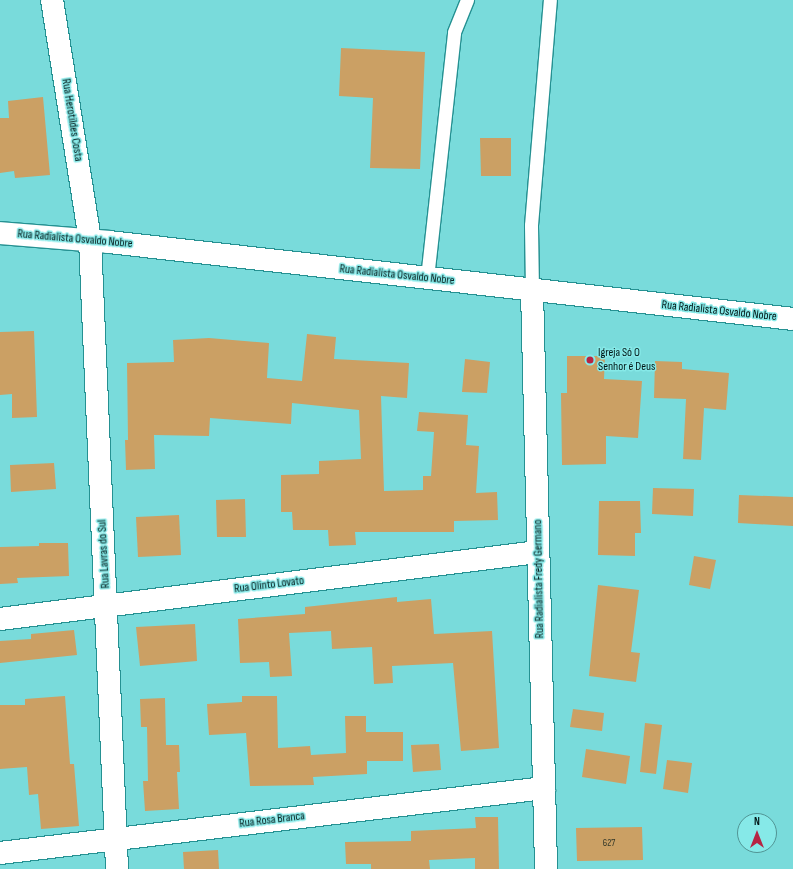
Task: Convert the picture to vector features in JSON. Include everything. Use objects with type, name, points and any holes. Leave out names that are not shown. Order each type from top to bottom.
[{"type":"street","name":"Rua Herotildes Costa","points":[[52,0],[90,240]]},
{"type":"street","name":"Rua Radialista Osvaldo Nobre","points":[[0,233],[90,240],[793,319]]},
{"type":"street","name":"Rua Lavras do Sul","points":[[90,240],[117,869]]},
{"type":"street","name":"Rua Radialista Fredy Germano","points":[[532,290],[546,869]]},
{"type":"street","name":"Rua Olinto Lovato","points":[[0,619],[538,552]]},
{"type":"street","name":"Rua Rosa Branca","points":[[0,853],[544,788]]},
{"type":"lane","points":[[427,278],[454,32],[467,0]]},
{"type":"lane","points":[[532,290],[531,225],[550,0]]},
{"type":"building","points":[[341,48],[425,52],[420,169],[370,168],[373,98],[339,96]]},
{"type":"building","points":[[43,97],[50,175],[15,178],[14,171],[0,173],[0,118],[9,118],[8,101]]},
{"type":"building","points":[[480,138],[511,138],[511,176],[481,176]]},
{"type":"building","points":[[34,331],[37,417],[12,418],[12,394],[0,395],[0,332]]},
{"type":"building","points":[[307,334],[336,337],[334,359],[409,363],[407,398],[381,396],[384,491],[423,490],[423,476],[431,476],[434,432],[417,431],[419,412],[468,415],[466,445],[479,446],[476,493],[497,492],[498,520],[454,521],[454,532],[355,532],[356,545],[329,546],[328,530],[293,530],[292,512],[281,512],[281,475],[319,474],[319,461],[361,459],[359,410],[292,403],[291,424],[210,418],[209,436],[154,435],[155,469],[126,470],[125,440],[128,440],[127,363],[174,362],[173,340],[209,338],[269,343],[267,378],[302,381]]},
{"type":"building","points":[[567,356],[605,356],[604,379],[642,381],[638,438],[606,436],[606,464],[562,465],[561,393],[567,393]]},
{"type":"building","points":[[465,359],[490,362],[487,393],[462,392]]},
{"type":"building","points":[[655,361],[682,362],[682,369],[729,373],[726,410],[704,408],[701,460],[683,459],[686,399],[654,398]]},
{"type":"building","points":[[54,463],[56,489],[11,492],[10,465]]},
{"type":"building","points":[[653,488],[694,489],[693,516],[652,514]]},
{"type":"building","points":[[739,495],[793,497],[793,526],[738,523]]},
{"type":"building","points":[[245,499],[246,537],[217,537],[216,500]]},
{"type":"building","points":[[599,501],[640,501],[641,533],[635,533],[635,556],[598,555]]},
{"type":"building","points":[[179,515],[181,555],[138,557],[136,517]]},
{"type":"building","points":[[39,543],[68,543],[69,576],[17,578],[18,583],[0,584],[0,547],[39,546]]},
{"type":"building","points":[[694,556],[716,560],[710,589],[689,585]]},
{"type":"building","points":[[598,585],[639,590],[631,652],[640,653],[636,682],[589,676]]},
{"type":"building","points":[[397,597],[397,602],[431,599],[434,634],[492,631],[499,748],[461,751],[453,663],[392,666],[393,683],[374,684],[372,647],[332,649],[331,631],[289,633],[292,676],[270,677],[269,662],[240,663],[238,619],[305,614],[305,607]]},
{"type":"building","points":[[195,624],[197,661],[140,666],[136,627]]},
{"type":"building","points":[[74,630],[77,655],[0,663],[0,641],[31,639],[31,634]]},
{"type":"building","points":[[65,696],[70,764],[74,764],[79,826],[41,829],[38,794],[29,795],[27,767],[0,769],[0,705],[25,705],[25,699]]},
{"type":"building","points":[[242,696],[277,696],[278,748],[310,746],[311,755],[346,753],[345,716],[366,716],[366,732],[403,732],[403,761],[367,761],[367,774],[313,777],[314,785],[250,786],[246,733],[209,735],[207,704],[242,702]]},
{"type":"building","points":[[165,698],[166,745],[179,745],[180,772],[177,772],[179,809],[145,811],[143,781],[148,781],[147,727],[141,727],[140,699]]},
{"type":"building","points":[[573,709],[604,713],[602,731],[570,727]]},
{"type":"building","points":[[645,723],[662,725],[656,774],[640,772]]},
{"type":"building","points":[[439,744],[441,770],[413,772],[411,745]]},
{"type":"building","points":[[586,749],[630,756],[626,784],[582,777]]},
{"type":"building","points":[[667,760],[692,763],[688,793],[663,789]]},
{"type":"building","points":[[475,817],[498,817],[499,869],[475,869],[475,858],[429,860],[430,869],[371,869],[371,864],[346,864],[345,842],[411,841],[411,831],[476,828]]},
{"type":"building","points":[[642,827],[643,860],[577,861],[576,828]]},
{"type":"building","points":[[218,850],[219,869],[184,869],[183,852]]},
{"type":"place","name":"Igreja Só O Senhor é Deus","points":[[590,360]]}]
